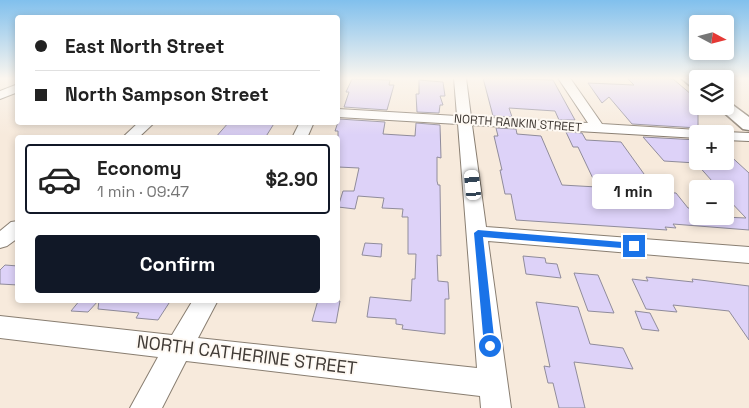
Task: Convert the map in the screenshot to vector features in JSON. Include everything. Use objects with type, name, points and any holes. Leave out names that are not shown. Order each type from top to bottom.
[{"type":"street","points":[[463,97],[495,396]]},
{"type":"street","points":[[577,97],[598,128]]},
{"type":"street","name":"NORTH RANKIN STREET","points":[[340,113],[689,133]]},
{"type":"street","points":[[734,113],[749,124]]},
{"type":"street","points":[[133,135],[144,125]]},
{"type":"street","points":[[734,136],[749,137]]},
{"type":"street","points":[[0,241],[15,229]]},
{"type":"street","points":[[478,233],[749,255]]},
{"type":"street","points":[[145,408],[204,303]]},
{"type":"street","name":"NORTH CATHERINE STREET","points":[[0,327],[179,348],[495,396]]},
{"type":"building","points":[[347,97],[391,97],[387,110],[344,107]]},
{"type":"building","points":[[416,97],[440,97],[443,105],[440,105],[439,113],[417,112]]},
{"type":"building","points":[[488,97],[562,97],[575,120],[559,120],[555,111],[509,108],[512,117],[493,116]]},
{"type":"building","points":[[598,97],[609,97],[602,103]]},
{"type":"building","points":[[609,97],[689,97],[689,115],[698,115],[698,125],[689,125],[689,127],[632,124]]},
{"type":"building","points":[[340,119],[385,122],[383,134],[415,136],[416,123],[440,125],[441,158],[437,157],[437,181],[438,185],[440,185],[441,256],[437,255],[438,281],[448,282],[449,299],[445,299],[445,334],[402,329],[403,325],[396,324],[396,319],[367,317],[370,297],[411,301],[412,279],[415,279],[416,254],[408,254],[408,217],[402,217],[403,209],[382,208],[384,198],[358,196],[355,209],[340,207],[343,191],[354,191],[359,168],[340,167],[340,135],[338,135],[338,131],[335,131],[337,125],[340,125]]},
{"type":"building","points":[[226,125],[273,125],[267,135],[218,135]]},
{"type":"building","points":[[496,128],[516,129],[517,134],[541,136],[562,185],[597,187],[578,147],[573,147],[566,132],[582,133],[586,140],[621,142],[657,192],[676,193],[689,208],[689,225],[734,225],[734,218],[746,218],[734,205],[734,180],[711,180],[702,170],[734,170],[734,159],[749,173],[749,230],[673,224],[676,228],[665,227],[667,230],[516,220],[511,194],[505,194],[500,170],[502,170],[494,136],[498,136]]},
{"type":"building","points":[[643,137],[689,140],[689,163],[664,161]]},
{"type":"building","points":[[365,243],[382,244],[381,257],[362,255]]},
{"type":"building","points":[[523,256],[545,258],[546,263],[557,264],[561,278],[526,274]]},
{"type":"building","points":[[5,265],[15,266],[15,285],[0,284],[0,270]]},
{"type":"building","points":[[574,273],[598,275],[614,313],[588,311]]},
{"type":"building","points":[[646,277],[693,282],[692,279],[749,286],[749,340],[729,311],[673,305],[677,312],[646,309],[632,279],[648,281]]},
{"type":"building","points":[[536,302],[578,307],[590,344],[623,348],[633,369],[574,362],[585,408],[559,408],[553,383],[548,383],[544,366],[550,367]]},
{"type":"building","points":[[78,303],[96,303],[88,312],[71,311]]},
{"type":"building","points":[[99,303],[169,303],[158,320],[136,318],[139,313],[98,309]]},
{"type":"building","points":[[317,303],[340,303],[336,323],[312,321]]},
{"type":"building","points":[[635,311],[650,313],[659,331],[642,329]]},
{"type":"route","points":[[490,346],[478,233],[634,246]]}]
